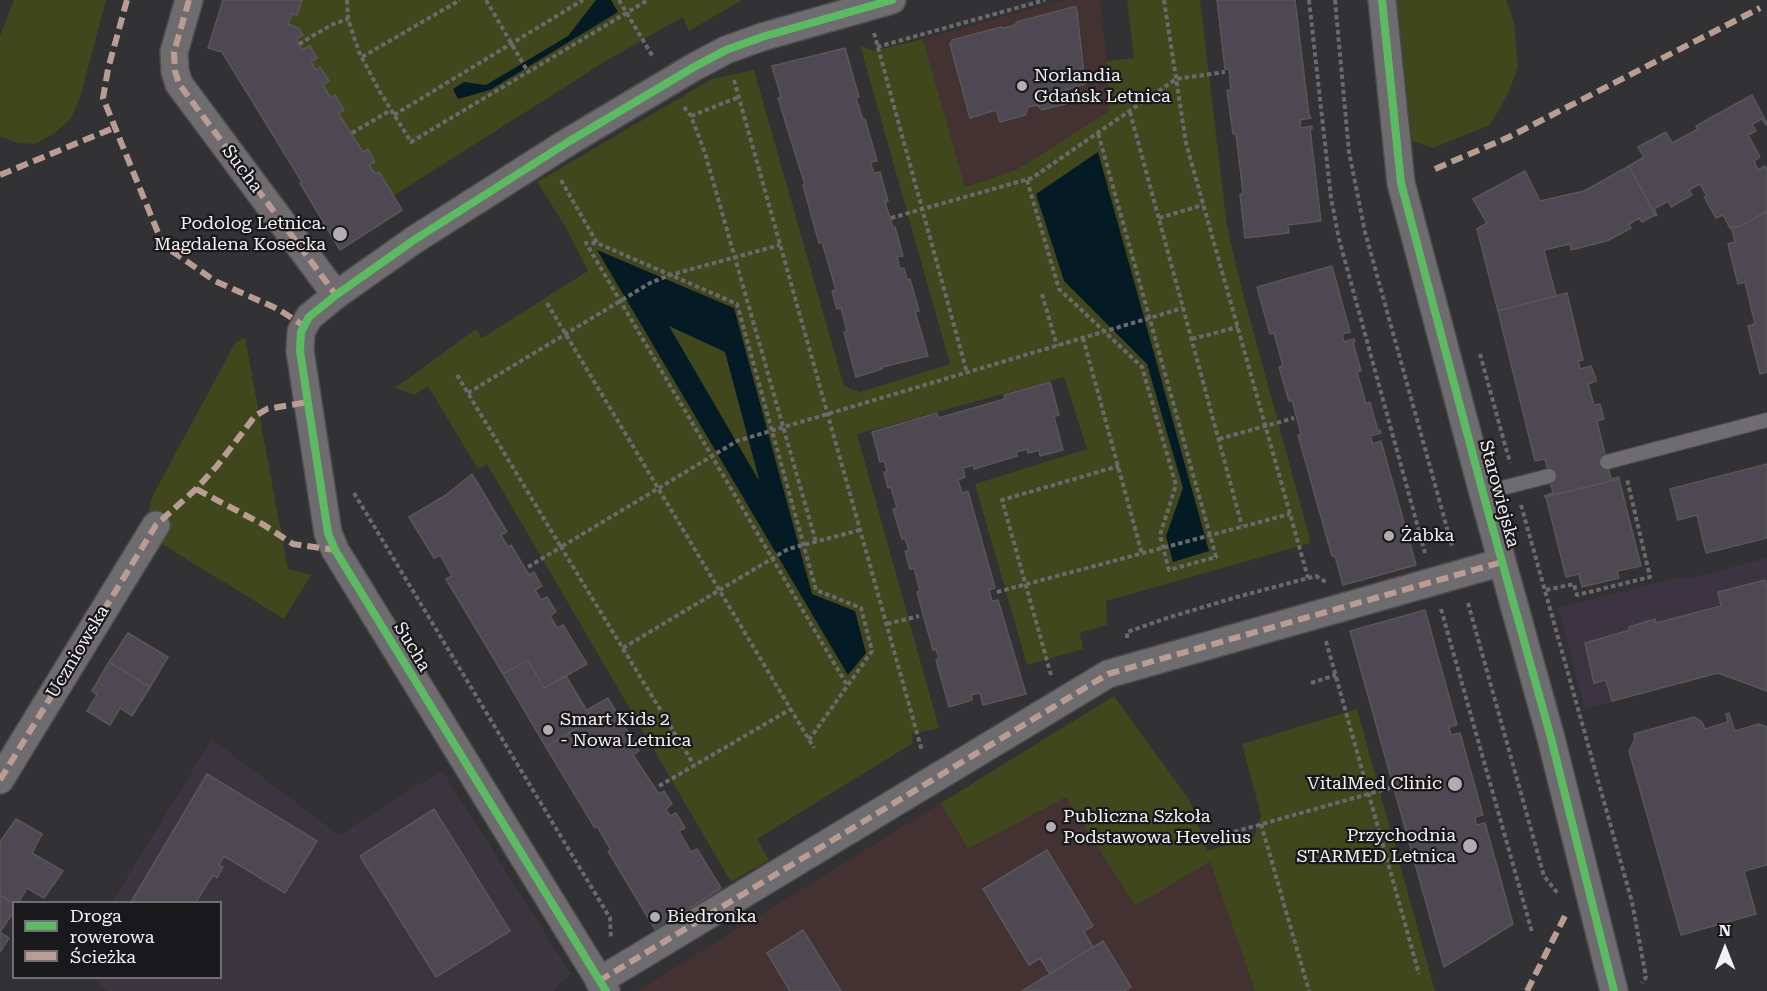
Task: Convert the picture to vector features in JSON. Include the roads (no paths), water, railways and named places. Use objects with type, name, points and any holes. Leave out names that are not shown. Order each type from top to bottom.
[{"type":"street","name":"Sucha","points":[[189,0],[174,52],[175,71],[179,84],[336,295],[309,317],[301,332],[300,351],[328,533],[335,550],[608,981]]},
{"type":"street","points":[[336,295],[424,233],[510,178],[631,103],[726,50],[762,37],[892,0]]},
{"type":"street","name":"Starowiejska","points":[[1382,0],[1401,183],[1551,738],[1626,990]]},
{"type":"street","name":"Uczniowska","points":[[0,780],[156,525]]},
{"type":"street","points":[[608,981],[1108,674],[1502,562]]},
{"type":"lane","points":[[1607,462],[1767,420]]},
{"type":"lane","points":[[1483,493],[1549,476]]},
{"type":"water","points":[[596,0],[611,0],[618,12],[490,90],[458,99],[453,89],[464,82],[486,85],[568,36]]},
{"type":"water","points":[[1098,152],[1209,551],[1173,562],[1166,536],[1183,488],[1147,364],[1064,281],[1036,194]]},
{"type":"water","points":[[597,250],[734,308],[812,594],[855,611],[866,653],[848,675]],"holes":[[[669,326],[725,352],[759,479]]]},
{"type":"place","name":"Norlandia Gdańsk Letnica","points":[[1022,86]]},
{"type":"place","name":"Podolog Letnica. Magdalena Kosecka","points":[[340,234]]},
{"type":"place","name":"Żabka","points":[[1389,536]]},
{"type":"place","name":"Smart Kids 2 - Nowa Letnica","points":[[548,730]]},
{"type":"place","name":"VitalMed Clinic","points":[[1455,784]]},
{"type":"place","name":"Publiczna Szkoła Podstawowa Hevelius","points":[[1051,827]]},
{"type":"place","name":"Przychodnia STARMED Letnica","points":[[1470,846]]},
{"type":"place","name":"Biedronka","points":[[655,917]]}]
